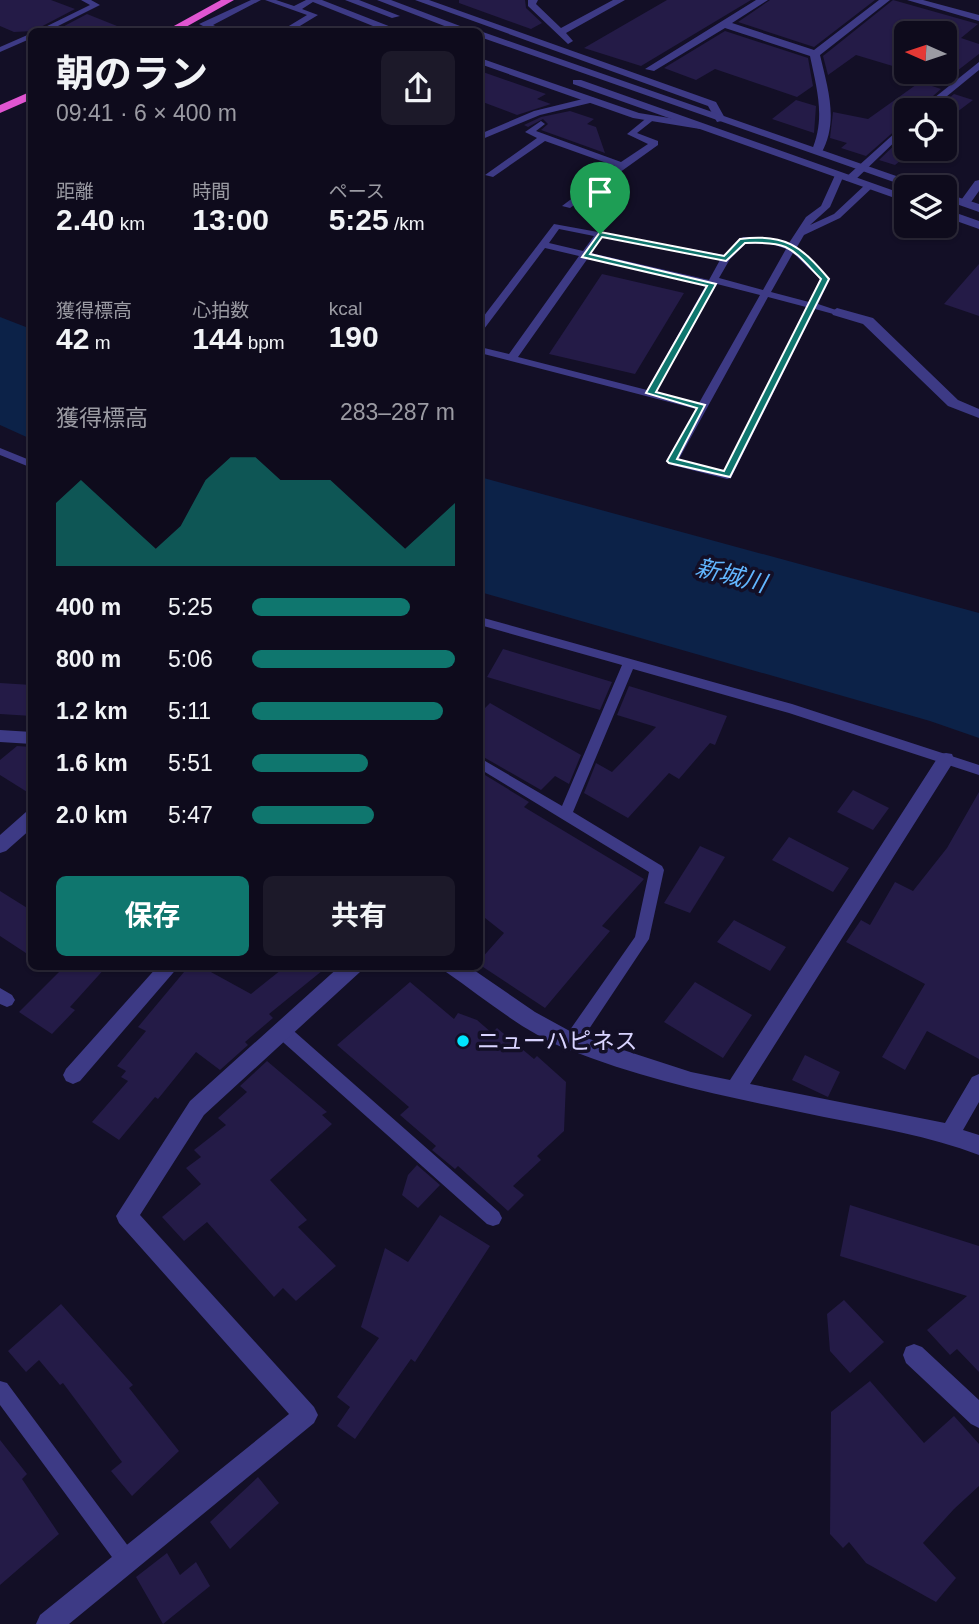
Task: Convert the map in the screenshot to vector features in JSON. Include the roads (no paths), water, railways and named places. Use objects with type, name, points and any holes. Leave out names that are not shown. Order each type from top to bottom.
[{"type":"highway","points":[[176,28],[229,0]]},
{"type":"highway","points":[[0,109],[28,96]]},
{"type":"street","points":[[312,0],[388,28]]},
{"type":"street","points":[[350,0],[427,28]]},
{"type":"street","points":[[382,0],[460,28]]},
{"type":"street","points":[[420,0],[712,104],[721,120]]},
{"type":"street","points":[[533,0],[531,4],[568,42],[564,50]]},
{"type":"street","points":[[560,32],[620,0]]},
{"type":"street","points":[[650,69],[763,0]]},
{"type":"street","points":[[815,54],[885,0]]},
{"type":"street","points":[[912,0],[941,4],[979,18]]},
{"type":"street","points":[[724,24],[815,54]]},
{"type":"street","points":[[483,35],[894,179]]},
{"type":"street","points":[[483,47],[544,70]]},
{"type":"street","points":[[815,54],[828,119],[825,136],[817,152]]},
{"type":"street","points":[[483,62],[652,118],[700,126]]},
{"type":"street","points":[[939,98],[979,65]]},
{"type":"street","points":[[570,79],[894,195]]},
{"type":"street","points":[[844,177],[862,168],[894,137]]},
{"type":"street","points":[[965,203],[979,183]]},
{"type":"street","points":[[957,200],[979,208]]},
{"type":"street","points":[[957,217],[979,225]]},
{"type":"street","points":[[837,312],[868,321],[953,403],[979,414]]},
{"type":"street","points":[[0,736],[28,738]]},
{"type":"street","points":[[734,1089],[946,759]]},
{"type":"street","points":[[0,846],[28,821]]},
{"type":"street","points":[[74,1075],[166,970]]},
{"type":"street","points":[[49,1624],[306,1415],[127,1216],[197,1108],[348,970]]},
{"type":"street","points":[[459,970],[528,1018],[571,1042],[691,1081],[950,1134],[979,1145]]},
{"type":"street","points":[[950,1134],[979,1083]]},
{"type":"street","points":[[914,1355],[979,1416]]},
{"type":"lane","points":[[47,28],[96,5],[85,0]]},
{"type":"lane","points":[[206,25],[257,0]]},
{"type":"lane","points":[[269,0],[314,15],[290,28]]},
{"type":"lane","points":[[295,9],[312,0]]},
{"type":"lane","points":[[191,20],[214,28]]},
{"type":"lane","points":[[0,50],[28,37]]},
{"type":"lane","points":[[483,135],[537,113],[591,100]]},
{"type":"lane","points":[[567,206],[655,143],[631,134],[652,118]]},
{"type":"lane","points":[[541,124],[529,132],[622,166]]},
{"type":"lane","points":[[490,175],[544,137]]},
{"type":"lane","points":[[650,393],[726,258],[743,240],[774,239],[793,246],[825,279],[727,475],[672,461],[765,293],[793,246],[803,232],[809,219],[825,206],[844,177]]},
{"type":"lane","points":[[803,232],[836,216],[869,186]]},
{"type":"lane","points":[[483,323],[557,226],[726,258]]},
{"type":"lane","points":[[511,359],[600,234]]},
{"type":"lane","points":[[542,245],[765,293],[837,312]]},
{"type":"lane","points":[[483,351],[702,407]]},
{"type":"lane","points":[[0,451],[28,463]]},
{"type":"lane","points":[[483,622],[792,709],[979,770]]},
{"type":"lane","points":[[565,815],[629,663]]},
{"type":"lane","points":[[483,766],[657,870],[642,939],[571,1042]]},
{"type":"lane","points":[[281,1030],[492,1218]]},
{"type":"lane","points":[[0,1390],[127,1561]]},
{"type":"water","points":[[0,317],[28,328],[28,438],[0,425]]},
{"type":"water","name":"新城川","points":[[483,478],[979,613],[979,738],[930,721],[483,593]]},
{"type":"place","name":"ニューハピネス","points":[[463,1041]]}]
